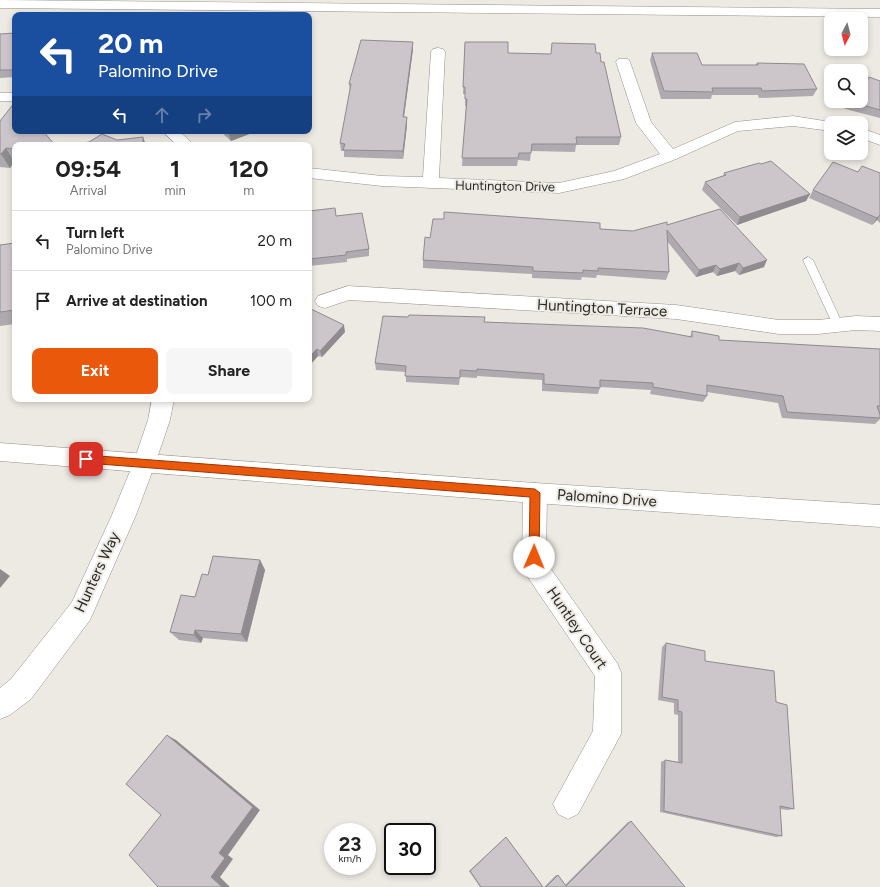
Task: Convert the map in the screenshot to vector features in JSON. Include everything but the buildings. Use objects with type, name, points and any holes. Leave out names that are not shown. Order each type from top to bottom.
[{"type":"street","points":[[796,0],[880,1]]},
{"type":"street","points":[[0,4],[880,13]]},
{"type":"street","points":[[431,184],[438,52]]},
{"type":"street","points":[[623,62],[644,123],[670,156]]},
{"type":"street","points":[[0,97],[12,97]]},
{"type":"street","name":"Huntington Drive","points":[[312,173],[382,181],[431,184],[559,188],[618,175],[670,156],[734,127],[793,121],[824,125]]},
{"type":"street","points":[[173,134],[183,142]]},
{"type":"street","points":[[868,136],[880,140]]},
{"type":"street","name":"Huntington Terrace","points":[[325,301],[348,293],[676,312],[779,327],[856,323],[880,324]]},
{"type":"street","points":[[144,464],[159,420],[162,402]]},
{"type":"street","name":"Palomino Drive","points":[[0,452],[535,493],[880,516]]},
{"type":"street","name":"Hunters Way","points":[[0,705],[21,689],[81,611],[124,515],[144,464]]},
{"type":"street","name":"Huntley Court","points":[[535,493],[534,565],[608,672],[607,734],[568,804]]},
{"type":"lane","points":[[808,260],[838,325]]},
{"type":"route","points":[[86,459],[535,493],[534,557]]}]
